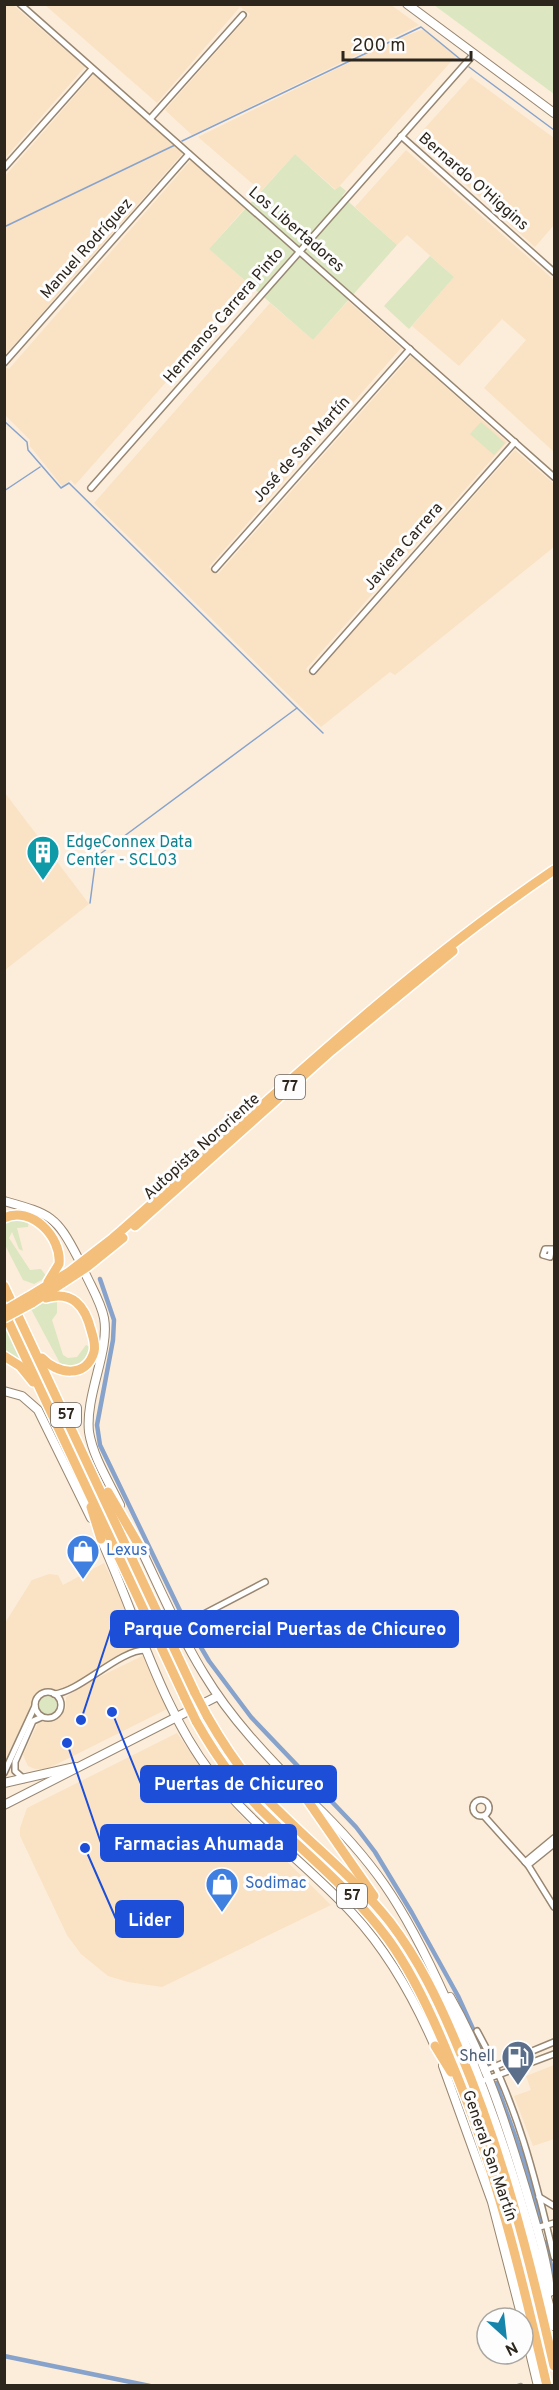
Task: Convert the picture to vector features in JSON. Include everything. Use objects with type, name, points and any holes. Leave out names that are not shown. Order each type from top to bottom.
[{"type":"highway","name":"Autopista Nororiente","points":[[4,1311],[30,1300],[40,1290],[80,1264],[113,1238],[381,1000],[476,926],[555,870]]},
{"type":"highway","name":"Autopista Nororiente","points":[[4,1318],[104,1254],[388,1003],[472,936],[555,878]]},
{"type":"highway","points":[[4,1218],[19,1214],[32,1217],[57,1245],[60,1257],[58,1268],[40,1290]]},
{"type":"highway","name":"57","points":[[4,1286],[195,1693],[231,1756],[253,1784],[363,1892],[396,1931],[436,1998],[488,2122],[520,2224],[555,2366]]},
{"type":"highway","points":[[30,1300],[57,1295],[74,1299],[85,1311],[94,1344],[93,1355],[86,1365],[68,1372],[53,1368],[34,1349]]},
{"type":"highway","name":"57","points":[[4,1311],[196,1721],[225,1766],[251,1798],[350,1895],[388,1939],[425,2001],[467,2100],[507,2219],[547,2385]]},
{"type":"highway","points":[[4,1356],[24,1370],[45,1398]]},
{"type":"highway","points":[[88,1463],[140,1547]]},
{"type":"highway","points":[[77,1465],[101,1539]]},
{"type":"highway","points":[[301,1791],[396,1931]]},
{"type":"highway","points":[[435,2046],[467,2100]]},
{"type":"street","name":"Los Libertadores","points":[[20,4],[555,477]]},
{"type":"street","points":[[407,4],[555,114]]},
{"type":"street","points":[[150,119],[243,15]]},
{"type":"street","name":"Hermanos Carrera Pinto","points":[[91,488],[474,54]]},
{"type":"street","points":[[4,168],[92,69]]},
{"type":"street","name":"Bernardo O'Higgins","points":[[401,136],[555,272]]},
{"type":"street","name":"Manuel Rodríguez","points":[[4,363],[189,154]]},
{"type":"street","name":"José de San Martín","points":[[215,569],[410,349]]},
{"type":"street","name":"Javiera Carrera","points":[[313,671],[515,442]]},
{"type":"street","points":[[4,1201],[39,1211],[53,1219],[63,1229],[78,1258]]},
{"type":"street","name":"General San Martín","points":[[86,1275],[102,1308],[105,1327],[90,1408],[90,1438],[179,1627],[218,1695],[246,1734],[339,1829],[374,1869],[410,1925],[483,2077],[534,2229],[548,2280],[555,2326]]},
{"type":"street","name":"General San Martín","points":[[4,1390],[27,1399],[41,1414],[101,1539],[145,1648],[198,1753],[220,1784],[259,1825],[343,1903],[373,1937],[403,1981],[435,2046],[484,2175],[519,2306]]},
{"type":"street","points":[[179,1627],[265,1582]]},
{"type":"street","points":[[4,1773],[40,1694],[66,1691],[91,1675],[145,1648]]},
{"type":"street","points":[[25,1795],[29,1786],[15,1771],[15,1762],[31,1724],[35,1719],[51,1718],[57,1714],[66,1691]]},
{"type":"street","points":[[54,1694],[61,1702]]},
{"type":"street","points":[[4,1805],[218,1695]]},
{"type":"street","points":[[35,1706],[43,1717]]},
{"type":"street","points":[[4,1783],[82,1765]]},
{"type":"street","points":[[484,1816],[527,1863],[555,1907]]},
{"type":"street","points":[[527,1863],[555,1838]]},
{"type":"street","points":[[527,1863],[555,1844]]},
{"type":"street","points":[[477,2031],[495,2066],[518,2128],[552,2236],[555,2257]]},
{"type":"street","points":[[483,2077],[495,2066],[555,2042]]},
{"type":"street","points":[[483,2077],[499,2076],[555,2054]]},
{"type":"street","points":[[539,2197],[555,2206]]},
{"type":"street","points":[[534,2229],[555,2223]]},
{"type":"street","points":[[536,2240],[552,2236]]},
{"type":"street","points":[[533,2366],[538,2385]]},
{"type":"shaded area","points":[[5,4],[13,5],[85,67],[5,158]]},
{"type":"shaded area","points":[[45,5],[391,5],[419,25],[192,135],[165,110],[250,14],[240,7],[157,103]]},
{"type":"shaded area","points":[[424,29],[457,55],[336,190],[295,154],[261,191],[198,137],[397,39]]},
{"type":"shaded area","points":[[94,74],[183,153],[5,355],[5,176]]},
{"type":"shaded area","points":[[471,77],[554,138],[554,225],[535,247],[415,139]]},
{"type":"shaded area","points":[[406,150],[554,280],[554,452],[484,388],[526,340],[502,319],[459,366],[412,326],[454,277],[407,235],[397,245],[355,207]]},
{"type":"shaded area","points":[[191,160],[245,208],[209,249],[251,286],[75,485],[71,480],[62,486],[30,446],[30,440],[5,415],[4,366],[9,369]]},
{"type":"shaded area","points":[[348,301],[401,348],[209,567],[218,574],[411,356],[507,442],[306,669],[314,676],[515,450],[554,484],[554,547],[395,675],[390,672],[321,727],[94,503],[270,303],[313,340]]},
{"type":"shaded area","points":[[5,793],[89,904],[4,970]]},
{"type":"shaded area","points":[[104,1563],[141,1641],[140,1645],[63,1689],[48,1689],[36,1695],[5,1761],[5,1623],[32,1580],[49,1574],[58,1575],[63,1585]]},
{"type":"shaded area","points":[[144,1655],[167,1709],[46,1769],[35,1769],[28,1766],[23,1755],[38,1723],[59,1718],[66,1708],[66,1697],[89,1682]]},
{"type":"shaded area","points":[[177,1733],[209,1780],[243,1818],[331,1905],[162,1987],[128,1982],[108,1976],[81,1954],[67,1935],[20,1836],[20,1828],[27,1808]]},
{"type":"shaded area","points":[[554,2065],[554,2139],[533,2146],[514,2096],[531,2090],[526,2076]]},
{"type":"green space","points":[[434,5],[554,5],[554,94]]},
{"type":"green space","points":[[295,154],[335,190],[340,186],[346,191],[342,196],[397,245],[313,340],[209,249]]},
{"type":"green space","points":[[430,256],[454,277],[409,329],[384,306]]},
{"type":"green space","points":[[481,422],[505,443],[494,455],[470,434]]},
{"type":"green space","points":[[18,1217],[29,1222],[28,1227],[17,1228],[23,1251],[19,1249],[12,1232],[9,1238],[30,1270],[41,1269],[47,1277],[34,1284],[23,1280],[5,1245],[4,1222]]},
{"type":"green space","points":[[52,1299],[57,1301],[57,1313],[52,1320],[63,1355],[68,1358],[77,1357],[86,1345],[90,1347],[85,1360],[76,1368],[62,1367],[31,1309]]},
{"type":"green space","points":[[4,1324],[30,1376],[5,1353]]},
{"type":"green space","points":[[44,1696],[52,1696],[57,1701],[55,1712],[44,1714],[39,1709],[39,1701]]},
{"type":"waterway","points":[[182,141],[421,27],[460,59]]},
{"type":"waterway","points":[[469,67],[554,130]]},
{"type":"waterway","points":[[4,227],[175,145]]},
{"type":"waterway","points":[[4,421],[27,442],[28,450],[61,488],[69,483],[297,708]]},
{"type":"waterway","points":[[4,491],[40,467]]},
{"type":"waterway","points":[[90,903],[96,857],[297,708],[323,733]]},
{"type":"waterway","points":[[100,1279],[114,1320],[113,1340],[97,1425],[100,1445],[183,1617],[209,1661],[251,1717],[356,1827],[375,1852],[458,1996],[489,2064]]},
{"type":"waterway","points":[[496,2083],[525,2164],[541,2223]]},
{"type":"waterway","points":[[546,2242],[554,2280]]},
{"type":"waterway","points":[[4,2356],[150,2386]]},
{"type":"place","name":"EdgeConnex Data Center - SCL03","points":[[43,881]]},
{"type":"place","name":"Lexus","points":[[83,1580]]},
{"type":"place","name":"Puertas de Chicureo","points":[[112,1712]]},
{"type":"place","name":"Parque Comercial Puertas de Chicureo","points":[[81,1720]]},
{"type":"place","name":"Farmacias Ahumada","points":[[67,1743]]},
{"type":"place","name":"Lider","points":[[85,1848]]},
{"type":"place","name":"Sodimac","points":[[222,1913]]},
{"type":"place","name":"Shell","points":[[518,2086]]}]
